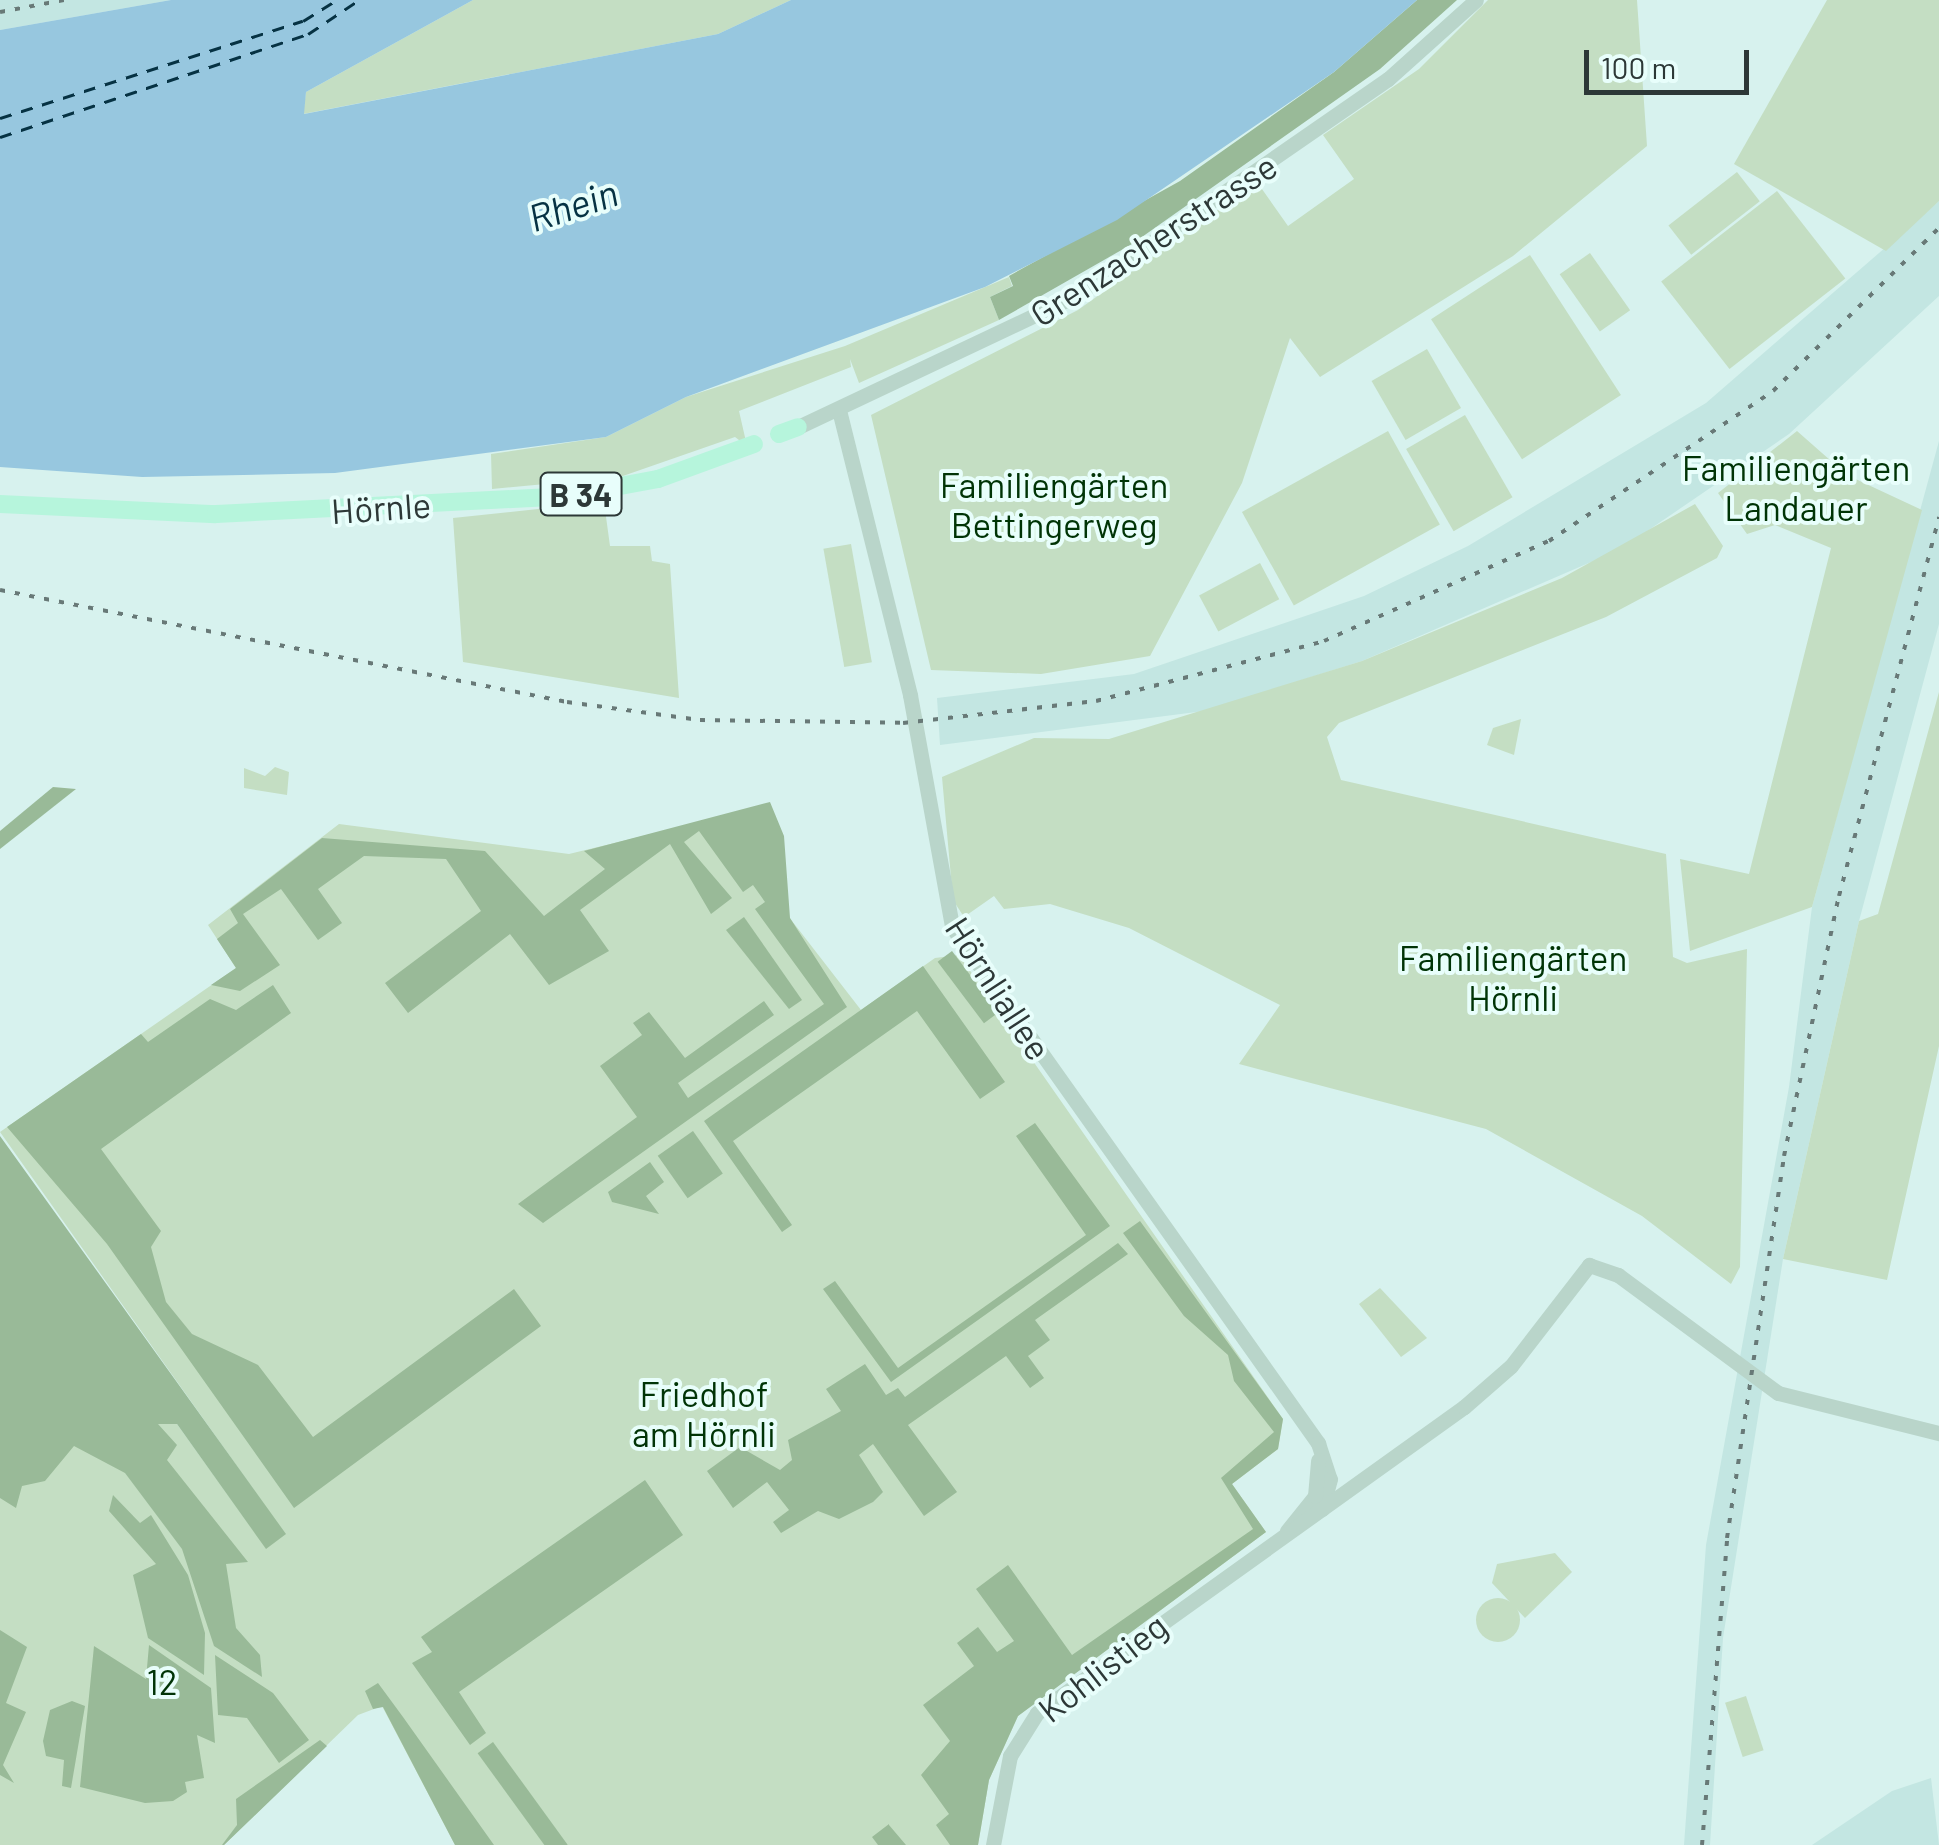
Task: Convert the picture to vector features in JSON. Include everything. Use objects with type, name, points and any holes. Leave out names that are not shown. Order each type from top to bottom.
[{"type":"main road","points":[[779,434],[798,427]]},
{"type":"main road","name":"Hörnle","points":[[0,504],[216,514],[566,496],[658,479],[754,444]]},
{"type":"street","name":"Grenzacherstrasse","points":[[798,427],[1005,334],[1122,266],[1403,68],[1476,0]]},
{"type":"street","name":"Hörnliallee","points":[[839,410],[910,694],[952,927],[1312,1435],[1324,1484]]},
{"type":"street","points":[[1281,1538],[1353,1490],[1511,1366],[1589,1265],[1618,1275],[1778,1392],[1939,1433]]},
{"type":"street","points":[[1281,1538],[1324,1484],[1379,1470]]},
{"type":"street","points":[[1324,1484],[1353,1490]]},
{"type":"street","points":[[1320,1513],[1324,1484]]},
{"type":"street","name":"Kohlistieg","points":[[993,1845],[1010,1756],[1037,1713],[1281,1538]]},
{"type":"shaded area","points":[[0,0],[171,0],[0,30]]},
{"type":"shaded area","points":[[1939,201],[1939,296],[1789,434],[1621,549],[1362,661],[1204,711],[940,745],[937,698],[1134,674],[1364,596],[1468,546],[1706,403]]},
{"type":"shaded area","points":[[1939,441],[1939,624],[1859,921],[1783,1259],[1723,1638],[1710,1845],[1684,1845],[1706,1545],[1789,1087],[1812,907]]},
{"type":"shaded area","points":[[1931,1778],[1939,1845],[1812,1845],[1892,1791]]},
{"type":"green space","points":[[473,0],[791,0],[718,34],[303,114],[306,92]]},
{"type":"green space","points":[[1417,0],[1457,0],[1380,69],[1132,244],[999,320],[990,297],[1013,286],[1009,276],[1180,181],[1334,72]]},
{"type":"green space","name":"Familiengärten Bettingerweg","points":[[1488,0],[1637,0],[1647,146],[1513,256],[1320,377],[1290,338],[1242,483],[1150,656],[1041,674],[931,670],[871,415],[1078,310],[1257,182],[1288,226],[1354,179],[1323,135],[1419,69]]},
{"type":"green space","points":[[1827,0],[1939,0],[1939,201],[1886,251],[1734,164]]},
{"type":"green space","points":[[1737,172],[1760,201],[1691,255],[1668,226]]},
{"type":"green space","points":[[1777,191],[1845,278],[1730,369],[1661,282]]},
{"type":"green space","points":[[1590,253],[1630,310],[1600,332],[1560,274]]},
{"type":"green space","points":[[1530,255],[1621,395],[1522,459],[1431,319]]},
{"type":"green space","points":[[1009,277],[1012,286],[990,297],[999,320],[859,383],[850,359],[851,367],[739,411],[747,446],[735,437],[620,477],[492,489],[491,454],[606,437],[686,397],[845,346]]},
{"type":"green space","points":[[1427,349],[1461,408],[1406,440],[1372,381]]},
{"type":"green space","points":[[1465,415],[1512,497],[1454,531],[1406,449]]},
{"type":"green space","points":[[1388,431],[1440,525],[1294,606],[1242,512]]},
{"type":"green space","name":"Familiengärten Landauer","points":[[1797,431],[1847,475],[1922,510],[1812,907],[1690,951],[1680,859],[1749,874],[1831,548],[1775,525],[1747,534],[1718,493]]},
{"type":"green space","points":[[604,502],[610,546],[650,546],[652,561],[670,564],[679,698],[463,662],[453,518]]},
{"type":"green space","name":"Familiengärten Hörnli","points":[[1695,504],[1723,546],[1717,558],[1606,617],[1339,723],[1327,737],[1341,780],[1666,854],[1673,957],[1687,963],[1747,949],[1740,1267],[1731,1284],[1642,1216],[1486,1129],[1239,1064],[1280,1005],[1129,928],[1050,904],[1004,909],[994,896],[964,917],[953,900],[942,777],[1034,738],[1109,739],[1362,661],[1562,578]]},
{"type":"green space","points":[[851,544],[872,662],[844,667],[823,549]]},
{"type":"green space","points":[[1260,563],[1279,599],[1218,632],[1199,595]]},
{"type":"green space","points":[[1939,692],[1939,1046],[1887,1280],[1783,1259],[1859,921],[1878,914]]},
{"type":"green space","points":[[1521,719],[1514,755],[1487,745],[1493,728]]},
{"type":"green space","points":[[275,767],[289,772],[287,795],[244,788],[244,768],[265,776]]},
{"type":"green space","points":[[53,787],[76,789],[0,849],[0,831]]},
{"type":"green space","points":[[770,802],[784,836],[790,918],[847,1007],[543,1223],[518,1204],[637,1117],[600,1066],[642,1035],[633,1023],[649,1012],[685,1058],[764,1001],[774,1015],[678,1083],[688,1098],[824,1004],[755,909],[765,902],[753,885],[743,892],[699,831],[684,842],[732,898],[711,914],[670,844],[580,910],[609,951],[549,985],[510,934],[408,1013],[385,983],[481,911],[446,859],[364,856],[318,889],[342,923],[318,940],[281,889],[243,914],[280,965],[240,991],[211,985],[236,968],[217,939],[238,923],[230,909],[322,838],[485,851],[544,916],[605,869],[584,851]]},
{"type":"green space","name":"Friedhof am Hörnli","points":[[713,819],[861,1010],[935,958],[959,955],[1283,1419],[1278,1449],[1232,1484],[1266,1532],[1018,1716],[989,1780],[978,1845],[455,1845],[382,1706],[358,1715],[224,1845],[0,1845],[0,1453],[60,1420],[177,1424],[266,1548],[285,1534],[0,1132],[236,968],[208,925],[339,824],[569,854]]},
{"type":"green space","points":[[744,917],[802,1000],[789,1009],[726,930]]},
{"type":"green space","points":[[952,951],[998,1012],[984,1023],[938,962]]},
{"type":"green space","points":[[923,966],[1005,1082],[980,1099],[917,1011],[733,1141],[792,1225],[782,1232],[704,1121]]},
{"type":"green space","points":[[273,985],[291,1013],[101,1149],[161,1231],[151,1247],[166,1302],[192,1334],[258,1365],[313,1437],[514,1289],[541,1326],[294,1508],[107,1244],[7,1127],[141,1034],[148,1042],[210,999],[236,1010]]},
{"type":"green space","points":[[1035,1123],[1110,1226],[891,1382],[823,1289],[835,1281],[898,1368],[1086,1235],[1016,1136]]},
{"type":"green space","points":[[693,1131],[723,1174],[688,1198],[658,1156]]},
{"type":"green space","points":[[0,1136],[286,1534],[266,1549],[177,1424],[158,1424],[177,1445],[167,1460],[248,1562],[226,1564],[236,1628],[260,1655],[262,1677],[214,1646],[182,1549],[125,1473],[74,1446],[45,1481],[22,1486],[16,1508],[0,1498]]},
{"type":"green space","points":[[650,1162],[664,1182],[646,1196],[659,1214],[612,1202],[608,1192]]},
{"type":"green space","points":[[1140,1221],[1283,1419],[1278,1449],[1232,1484],[1266,1532],[1018,1716],[989,1780],[978,1845],[950,1845],[936,1825],[949,1814],[921,1775],[950,1741],[923,1705],[974,1666],[957,1643],[978,1627],[997,1652],[1014,1641],[976,1589],[1008,1565],[1072,1655],[1253,1529],[1221,1478],[1274,1432],[1234,1381],[1228,1355],[1184,1316],[1123,1233]]},
{"type":"green space","points":[[1118,1243],[1128,1254],[1035,1320],[1050,1340],[1028,1356],[1044,1378],[1030,1388],[1006,1356],[908,1425],[957,1492],[924,1516],[873,1444],[859,1455],[883,1492],[873,1502],[839,1519],[818,1511],[781,1533],[773,1522],[789,1510],[767,1482],[733,1508],[707,1471],[740,1447],[780,1470],[792,1460],[788,1440],[841,1411],[826,1389],[865,1364],[886,1395],[898,1388],[905,1397]]},
{"type":"green space","points":[[1380,1288],[1427,1338],[1401,1357],[1359,1304]]},
{"type":"green space","points":[[645,1480],[683,1535],[459,1692],[486,1733],[470,1745],[412,1663],[432,1652],[421,1637]]},
{"type":"green space","points":[[113,1495],[140,1523],[151,1515],[188,1575],[205,1633],[204,1675],[148,1638],[133,1575],[156,1564],[109,1511]]},
{"type":"green space","points":[[1555,1553],[1572,1572],[1525,1618],[1492,1583],[1497,1564]]},
{"type":"green space","points":[[1498,1598],[1513,1605],[1520,1620],[1513,1635],[1498,1642],[1483,1635],[1476,1620],[1483,1605]]},
{"type":"green space","points":[[0,1630],[27,1647],[6,1703],[26,1712],[3,1765],[14,1783],[0,1775]]},
{"type":"green space","name":"12","points":[[149,1645],[211,1688],[215,1743],[197,1735],[204,1778],[185,1782],[187,1792],[173,1801],[145,1803],[80,1787],[94,1646],[146,1679]]},
{"type":"green space","points":[[215,1655],[273,1693],[309,1740],[279,1763],[247,1718],[218,1715]]},
{"type":"green space","points":[[378,1683],[494,1845],[455,1845],[383,1707],[373,1709],[365,1691]]},
{"type":"green space","points":[[1746,1696],[1764,1750],[1743,1757],[1725,1703]]},
{"type":"green space","points":[[72,1701],[85,1706],[71,1788],[62,1786],[64,1760],[46,1756],[43,1741],[50,1710]]},
{"type":"green space","points":[[320,1740],[327,1746],[222,1845],[237,1825],[236,1799]]},
{"type":"green space","points":[[493,1742],[568,1845],[544,1845],[478,1753]]},
{"type":"green space","points":[[889,1824],[906,1845],[878,1845],[872,1837]]},
{"type":"water","name":"Rhein","points":[[171,0],[473,0],[306,92],[304,114],[718,34],[791,0],[1417,0],[1334,72],[1117,220],[985,287],[686,397],[606,437],[335,473],[142,477],[0,467],[0,30]]},
{"type":"ferry route","points":[[0,118],[303,21],[337,0]]},
{"type":"ferry route","points":[[0,137],[308,34],[359,0]]},
{"type":"railway","points":[[0,12],[64,0]]},
{"type":"railway","points":[[0,590],[567,702],[700,720],[903,723],[1096,701],[1324,641],[1549,541],[1773,391],[1939,228]]},
{"type":"railway","points":[[1702,1845],[1727,1538],[1784,1156],[1839,896],[1939,517]]}]
